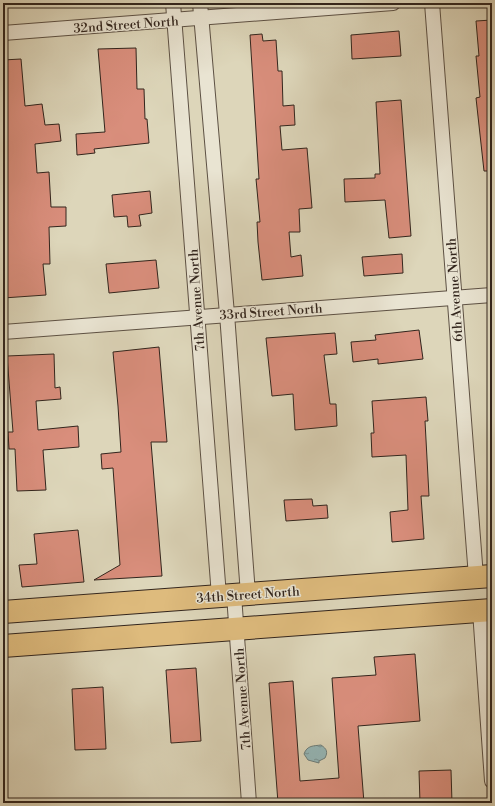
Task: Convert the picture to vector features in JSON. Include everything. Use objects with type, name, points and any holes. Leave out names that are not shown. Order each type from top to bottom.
[{"type":"highway","name":"34th Street North","points":[[3,612],[484,576]]},
{"type":"highway","points":[[3,646],[486,611]]},
{"type":"street","name":"7th Avenue North","points":[[173,3],[198,316],[234,595],[249,803]]},
{"type":"street","name":"7th Avenue North","points":[[200,3],[227,314],[234,595]]},
{"type":"street","name":"32nd Street North","points":[[3,33],[393,3]]},
{"type":"street","name":"6th Avenue North","points":[[432,3],[455,298],[484,576]]},
{"type":"street","name":"33rd Street North","points":[[3,332],[198,316],[492,295]]},
{"type":"street","points":[[486,611],[492,781]]},
{"type":"water","points":[[321,745],[326,751],[325,758],[319,761],[319,763],[308,760],[304,754],[305,751],[311,746]]},
{"type":"building","points":[[492,20],[492,171],[484,171],[476,98],[480,97],[476,56],[479,56],[476,21]]},
{"type":"building","points":[[399,31],[401,56],[352,59],[351,35]]},
{"type":"building","points":[[262,34],[263,41],[276,40],[278,71],[282,71],[283,106],[294,105],[295,125],[280,126],[282,150],[307,148],[312,208],[299,209],[300,232],[289,232],[291,257],[301,255],[303,276],[262,280],[257,222],[260,222],[256,179],[259,179],[250,35]]},
{"type":"building","points":[[136,48],[137,89],[144,89],[145,119],[147,119],[149,143],[94,149],[95,153],[77,155],[76,134],[105,132],[98,49]]},
{"type":"building","points":[[21,59],[25,106],[42,104],[45,125],[59,124],[61,141],[35,144],[37,173],[49,172],[51,207],[66,207],[66,226],[49,227],[50,264],[43,264],[46,295],[3,298],[3,60]]},
{"type":"building","points":[[401,100],[411,236],[389,238],[385,200],[345,202],[344,179],[375,178],[375,174],[380,174],[376,102]]},
{"type":"building","points":[[150,191],[152,213],[139,215],[141,226],[128,227],[127,216],[114,217],[112,195]]},
{"type":"building","points":[[402,254],[403,273],[364,276],[362,257]]},
{"type":"building","points":[[156,260],[159,288],[109,293],[106,264]]},
{"type":"building","points":[[419,330],[423,359],[378,364],[378,359],[353,362],[351,342],[376,340],[375,335]]},
{"type":"building","points":[[335,333],[337,354],[324,355],[330,404],[336,404],[337,426],[295,430],[293,394],[272,396],[266,338]]},
{"type":"building","points":[[159,347],[167,442],[151,442],[162,576],[94,580],[120,565],[113,468],[102,469],[101,454],[121,452],[113,352]]},
{"type":"building","points":[[54,354],[55,388],[60,387],[61,399],[36,401],[38,430],[78,426],[79,447],[43,450],[46,490],[17,491],[15,449],[9,449],[8,432],[13,432],[7,356]]},
{"type":"building","points":[[426,397],[428,421],[425,421],[429,496],[421,496],[424,539],[392,542],[390,512],[408,510],[406,455],[372,457],[371,433],[374,433],[372,401]]},
{"type":"building","points":[[312,499],[313,506],[327,505],[328,518],[286,521],[284,500]]},
{"type":"building","points":[[78,530],[84,582],[22,587],[19,565],[37,564],[34,534]]},
{"type":"building","points":[[415,654],[420,721],[358,726],[364,803],[278,803],[269,683],[293,681],[300,781],[339,778],[332,678],[376,675],[374,657]]},
{"type":"building","points":[[196,668],[201,741],[171,743],[166,670]]},
{"type":"building","points":[[103,687],[106,749],[75,750],[72,689]]},
{"type":"building","points":[[451,770],[452,803],[420,803],[419,771]]}]
